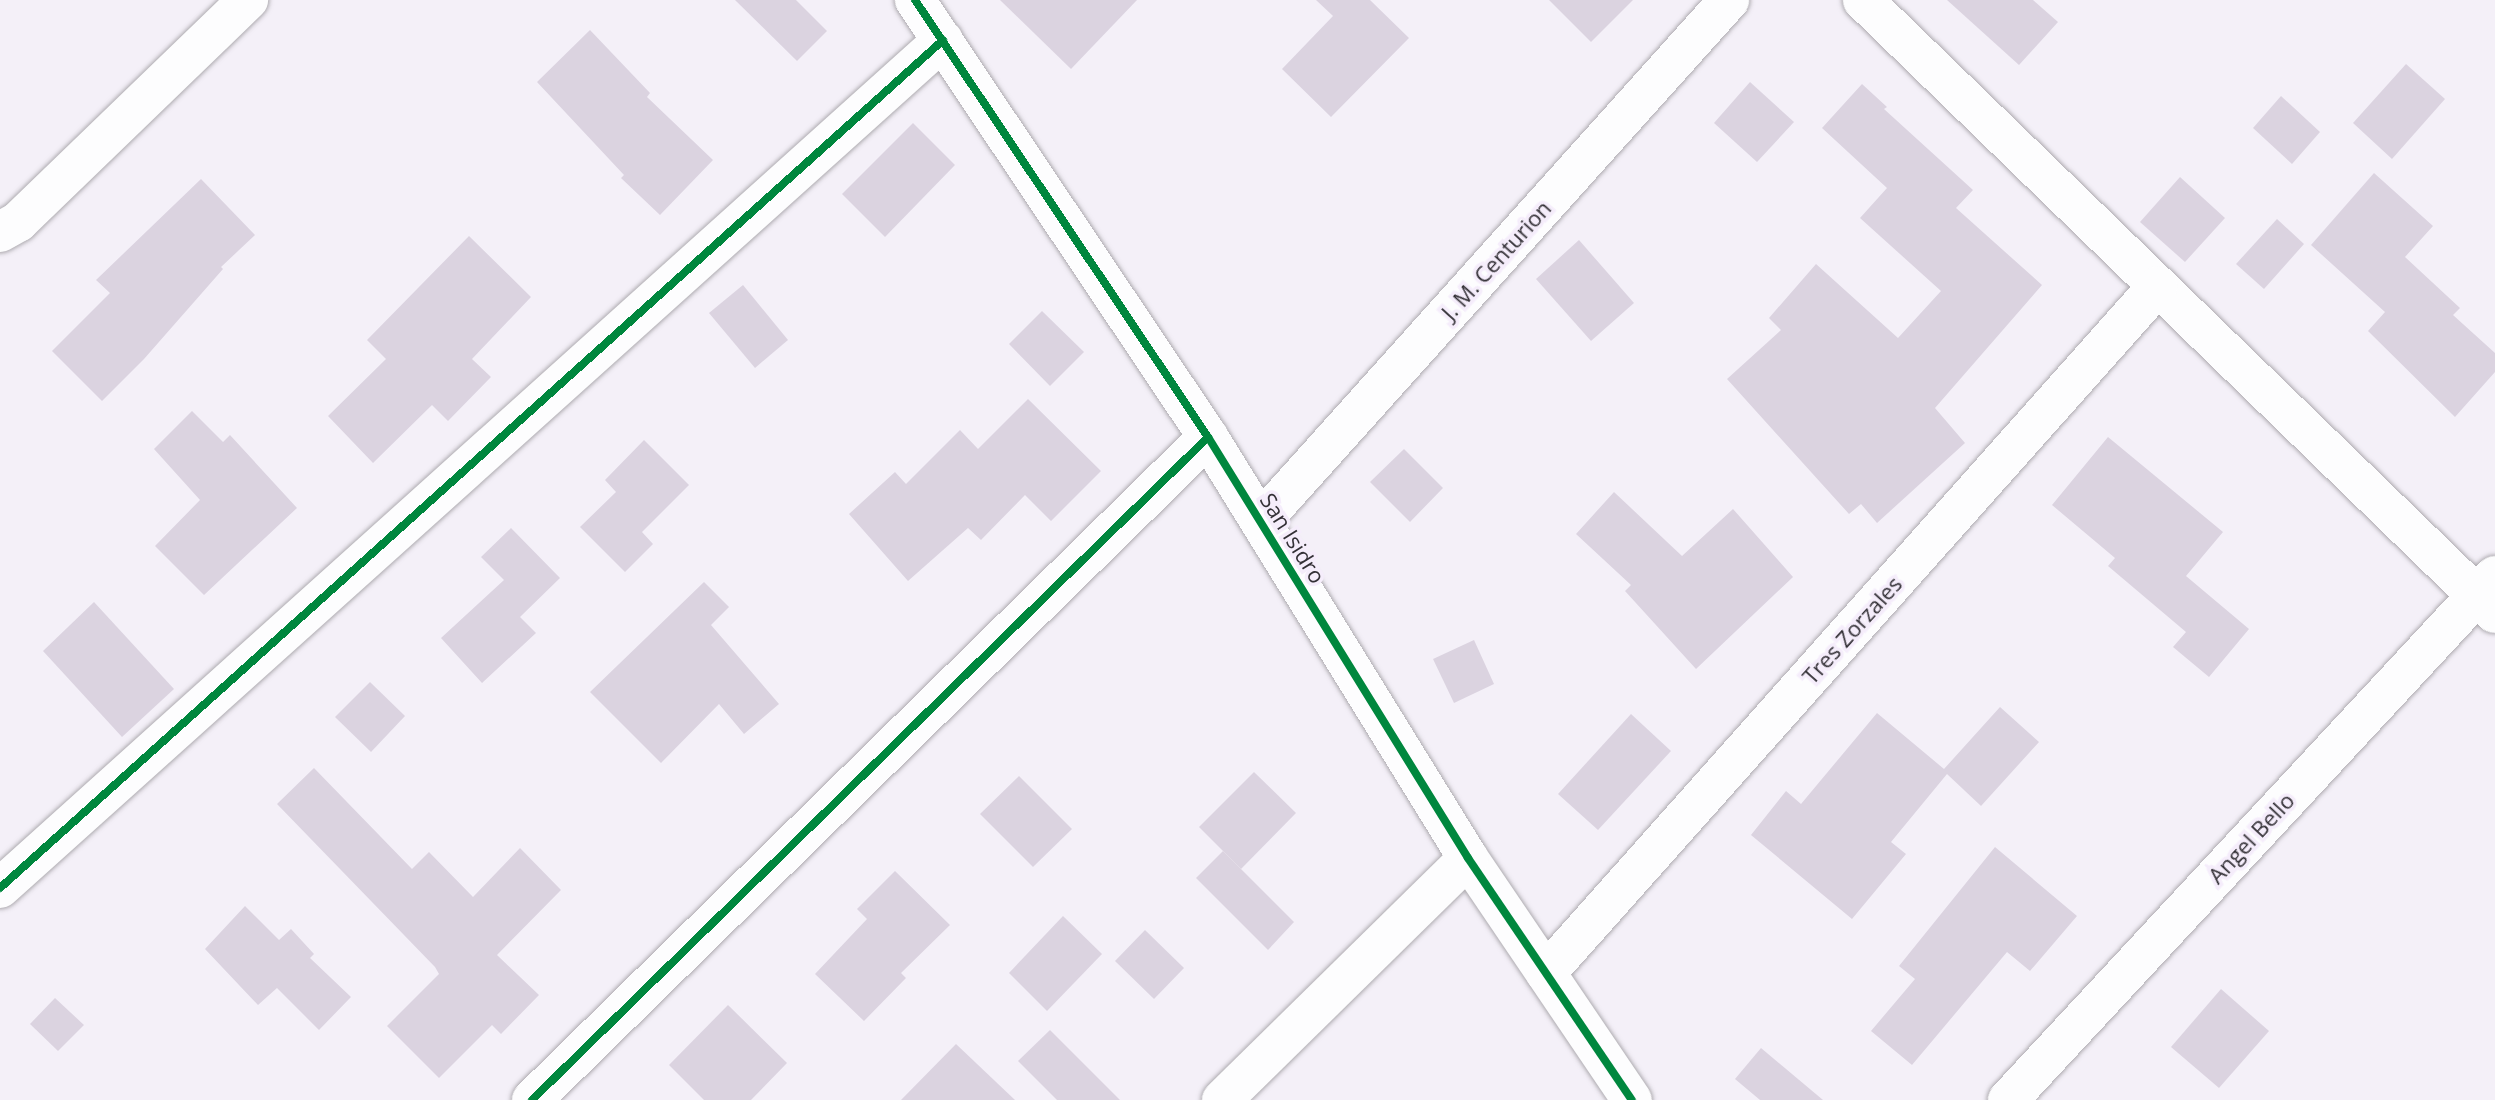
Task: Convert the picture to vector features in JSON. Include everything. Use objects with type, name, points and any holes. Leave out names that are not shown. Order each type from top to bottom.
[{"type":"street","points":[[0,232],[18,222],[248,0]]},
{"type":"street","name":"San Isidro","points":[[915,0],[1208,437],[1468,858],[1632,1100]]},
{"type":"street","name":"J. M. Centurion","points":[[1262,520],[1729,0]]},
{"type":"street","points":[[1863,0],[2157,287],[2489,595]]},
{"type":"street","points":[[0,888],[943,40]]},
{"type":"street","name":"Tres Zorzales","points":[[1546,973],[2157,287]]},
{"type":"street","points":[[532,1100],[1208,437]]},
{"type":"street","name":"Angel Bello","points":[[2008,1100],[2489,595]]},
{"type":"street","points":[[1222,1100],[1468,858]]},
{"type":"building","points":[[735,0],[796,0],[827,31],[797,61]]},
{"type":"building","points":[[1000,0],[1137,0],[1071,69]]},
{"type":"building","points":[[1316,0],[1370,0],[1409,38],[1331,117],[1282,69],[1333,16]]},
{"type":"building","points":[[1549,0],[1633,0],[1591,42]]},
{"type":"building","points":[[1947,0],[2033,0],[2058,22],[2019,65]]},
{"type":"building","points":[[590,30],[650,93],[647,97],[713,160],[660,215],[621,178],[624,175],[537,82]]},
{"type":"building","points":[[2406,64],[2445,99],[2392,159],[2353,123]]},
{"type":"building","points":[[1750,82],[1794,122],[1757,162],[1714,123]]},
{"type":"building","points":[[1862,84],[1887,107],[1884,109],[1973,190],[1956,208],[2042,285],[1935,408],[1965,443],[1877,523],[1861,504],[1849,514],[1727,379],[1781,330],[1769,318],[1816,264],[1898,338],[1941,291],[1860,218],[1887,188],[1822,128]]},
{"type":"building","points":[[2281,96],[2320,132],[2292,164],[2253,128]]},
{"type":"building","points":[[913,123],[955,165],[885,237],[842,194]]},
{"type":"building","points":[[2374,173],[2433,226],[2405,257],[2460,308],[2453,315],[2495,353],[2495,372],[2455,417],[2368,331],[2385,312],[2311,245]]},
{"type":"building","points":[[2180,177],[2225,218],[2185,262],[2140,222]]},
{"type":"building","points":[[201,179],[255,235],[221,267],[223,269],[144,359],[102,401],[52,351],[110,293],[96,280]]},
{"type":"building","points":[[2277,219],[2304,244],[2264,289],[2236,264]]},
{"type":"building","points":[[469,236],[531,297],[472,359],[491,377],[448,421],[432,405],[373,463],[328,416],[386,359],[367,340]]},
{"type":"building","points":[[1579,240],[1634,303],[1591,341],[1536,279]]},
{"type":"building","points":[[743,285],[788,340],[755,368],[709,313]]},
{"type":"building","points":[[1042,311],[1084,352],[1050,386],[1009,344]]},
{"type":"building","points":[[1028,399],[1101,471],[1051,521],[1025,495],[981,540],[968,528],[908,581],[849,514],[895,472],[906,484],[960,430],[978,449]]},
{"type":"building","points":[[192,411],[223,442],[230,435],[297,508],[204,595],[155,546],[200,500],[154,449]]},
{"type":"building","points":[[2108,437],[2223,532],[2186,576],[2249,629],[2209,677],[2173,647],[2186,632],[2108,566],[2115,558],[2052,505]]},
{"type":"building","points":[[644,440],[689,485],[642,532],[653,544],[625,572],[580,527],[616,492],[605,480]]},
{"type":"building","points":[[1404,449],[1443,488],[1410,522],[1370,482]]},
{"type":"building","points":[[1614,492],[1682,556],[1733,509],[1793,577],[1696,669],[1625,591],[1631,585],[1576,534]]},
{"type":"building","points":[[511,528],[560,578],[520,617],[536,633],[482,683],[441,638],[504,580],[481,557]]},
{"type":"building","points":[[704,582],[729,607],[711,625],[779,704],[744,734],[719,704],[661,763],[590,692]]},
{"type":"building","points":[[94,602],[174,689],[122,737],[43,651]]},
{"type":"building","points":[[1474,640],[1494,684],[1454,703],[1433,659]]},
{"type":"building","points":[[370,682],[405,716],[371,752],[335,717]]},
{"type":"building","points":[[2000,707],[2039,742],[1981,806],[1947,774],[1891,842],[1906,854],[1852,919],[1751,835],[1786,791],[1801,804],[1877,713],[1944,769]]},
{"type":"building","points":[[1631,714],[1671,751],[1598,830],[1558,794]]},
{"type":"building","points":[[314,768],[412,869],[429,852],[473,897],[520,848],[561,890],[497,955],[539,995],[501,1034],[492,1025],[439,1078],[387,1026],[439,974],[435,967],[277,804]]},
{"type":"building","points":[[1254,772],[1296,813],[1241,869],[1199,827]]},
{"type":"building","points":[[1019,776],[1072,829],[1033,867],[980,814]]},
{"type":"building","points":[[1995,847],[2077,916],[2030,971],[2007,952],[1912,1065],[1871,1031],[1915,979],[1899,966]]},
{"type":"building","points":[[1223,851],[1294,922],[1268,950],[1196,878]]},
{"type":"building","points":[[895,871],[950,925],[901,973],[906,978],[864,1021],[815,974],[867,919],[857,909]]},
{"type":"building","points":[[245,906],[279,940],[291,929],[314,954],[310,958],[351,997],[319,1030],[277,988],[258,1005],[205,949]]},
{"type":"building","points":[[1063,916],[1102,954],[1047,1011],[1009,973]]},
{"type":"building","points":[[1145,930],[1184,968],[1154,999],[1115,961]]},
{"type":"building","points":[[2221,989],[2269,1031],[2219,1088],[2171,1047]]},
{"type":"building","points":[[55,998],[84,1025],[58,1051],[30,1024]]},
{"type":"building","points":[[728,1005],[787,1063],[751,1100],[704,1100],[669,1065]]},
{"type":"building","points":[[1050,1030],[1120,1100],[1057,1100],[1018,1061]]},
{"type":"building","points":[[956,1044],[1015,1100],[901,1100]]},
{"type":"building","points":[[1761,1048],[1823,1100],[1760,1100],[1735,1079]]},
{"type":"cycle path","points":[[915,0],[1208,437],[1468,858],[1632,1100]]},
{"type":"cycle path","points":[[0,888],[943,40]]},
{"type":"cycle path","points":[[532,1100],[1208,437]]}]
